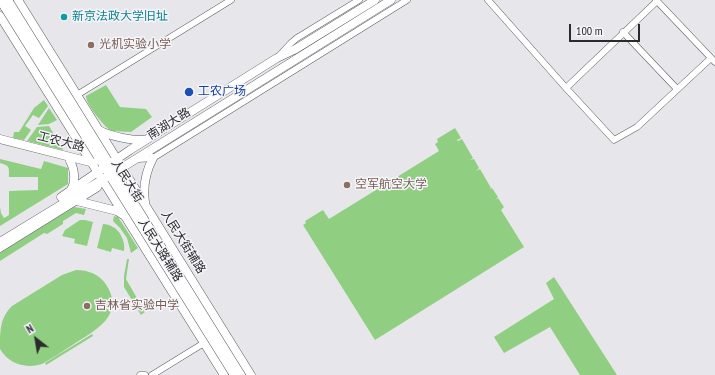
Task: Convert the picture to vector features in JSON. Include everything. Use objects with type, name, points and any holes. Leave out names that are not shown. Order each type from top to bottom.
[{"type":"main road","name":"人民大街","points":[[0,0],[234,375]]},
{"type":"main road","name":"人民大街","points":[[8,0],[106,168],[241,375]]},
{"type":"main road","name":"人民大街辅路","points":[[18,0],[99,130],[106,168],[149,210],[251,375]]},
{"type":"main road","name":"南湖大路","points":[[0,242],[150,138],[277,58],[294,50],[375,0]]},
{"type":"main road","name":"南湖大路","points":[[0,235],[106,168],[136,159],[391,0]]},
{"type":"main road","name":"人民大路辅路","points":[[0,16],[78,142],[106,168],[128,221],[224,375]]},
{"type":"main road","points":[[99,130],[109,135],[140,140],[150,138]]},
{"type":"main road","name":"工农大路","points":[[0,139],[71,160]]},
{"type":"main road","points":[[67,193],[71,189],[74,182],[71,160],[77,151],[79,145],[78,142]]},
{"type":"main road","name":"工农大路","points":[[0,143],[106,168]]},
{"type":"main road","points":[[149,210],[145,201],[144,188],[148,168],[153,158]]},
{"type":"main road","points":[[77,201],[117,211],[128,221]]},
{"type":"street","points":[[77,95],[231,0]]},
{"type":"street","points":[[277,58],[297,38],[359,0]]},
{"type":"street","points":[[136,159],[153,158],[407,0]]},
{"type":"street","points":[[488,0],[566,88],[614,140],[637,127],[677,89],[713,60],[656,1],[566,88]]},
{"type":"street","points":[[624,32],[677,89]]},
{"type":"street","points":[[0,249],[98,188],[106,168]]},
{"type":"street","points":[[152,375],[204,343]]},
{"type":"street","points":[[140,375],[145,375]]},
{"type":"green space","points":[[106,85],[120,107],[146,109],[152,117],[131,132],[111,131],[92,110],[86,96]]},
{"type":"green space","points":[[44,100],[48,106],[39,118],[33,115],[25,126],[31,130],[24,140],[13,138],[14,132],[19,132],[34,108]]},
{"type":"green space","points":[[49,108],[57,120],[49,124],[38,125]]},
{"type":"green space","points":[[49,126],[63,149],[62,150],[27,141],[37,127]]},
{"type":"green space","points":[[455,128],[461,138],[457,140],[462,139],[473,158],[470,160],[474,159],[479,168],[476,171],[480,169],[491,188],[488,190],[492,188],[498,197],[495,200],[498,198],[504,207],[501,210],[524,247],[375,340],[303,225],[306,223],[305,221],[323,210],[329,219],[439,151],[435,144],[438,142],[437,139]]},
{"type":"green space","points":[[0,159],[41,169],[44,161],[68,168],[68,184],[0,226],[0,207],[4,218],[9,215],[9,191],[38,190],[38,177],[9,177],[8,167],[0,163]]},
{"type":"green space","points":[[74,207],[86,209],[84,215],[76,213],[63,221],[63,224],[47,234],[44,233],[0,261],[0,253]]},
{"type":"green space","points":[[114,216],[118,217],[138,248],[131,253],[127,238],[113,221]]},
{"type":"green space","points":[[80,220],[93,222],[87,246],[74,243],[75,239],[62,236],[65,230]]},
{"type":"green space","points":[[103,224],[107,224],[118,231],[123,241],[124,251],[112,248],[111,252],[97,248]]},
{"type":"green space","points":[[127,259],[129,259],[126,279],[145,312],[141,315],[124,287]]},
{"type":"green space","points":[[76,270],[85,271],[101,278],[112,297],[110,314],[98,328],[90,334],[42,364],[30,366],[13,362],[0,349],[0,336],[5,315],[12,306],[62,275]]},
{"type":"green space","points":[[554,277],[617,375],[580,375],[550,327],[504,353],[494,337],[554,299],[546,283]]},
{"type":"green space","points":[[92,334],[93,336],[46,365],[45,363]]},
{"type":"place","name":"新京法政大学旧址","points":[[64,17]]},
{"type":"place","name":"光机实验小学","points":[[91,45]]},
{"type":"place","name":"工农广场","points":[[189,92]]},
{"type":"place","name":"空军航空大学","points":[[347,185]]},
{"type":"place","name":"吉林省实验中学","points":[[87,306]]}]
